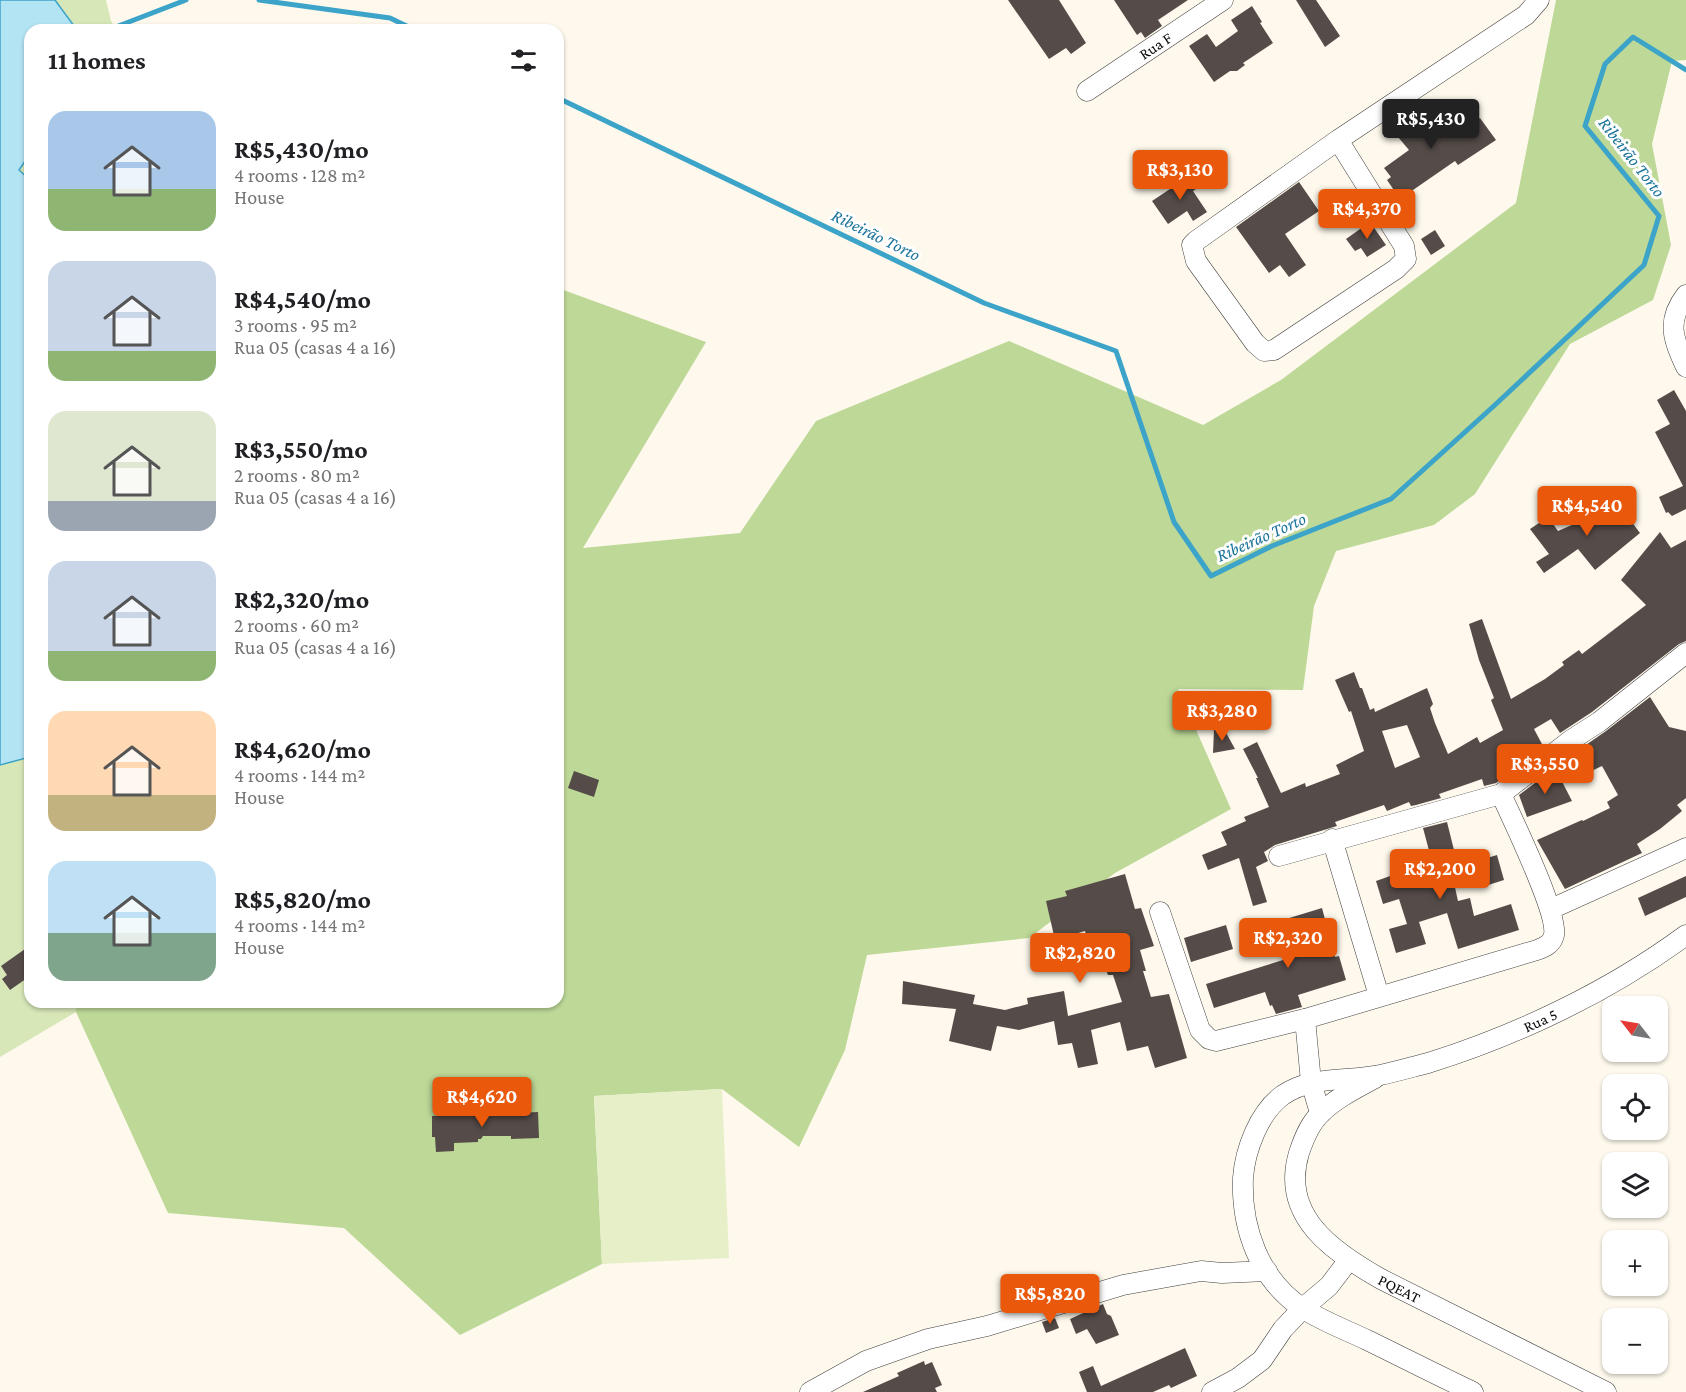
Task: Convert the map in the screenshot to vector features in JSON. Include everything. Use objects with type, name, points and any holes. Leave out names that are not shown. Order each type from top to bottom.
[{"type":"street","name":"Rua F","points":[[1088,91],[1223,0]]},
{"type":"street","points":[[1338,140],[1404,246],[1406,259],[1396,269],[1274,350],[1264,351],[1255,343],[1196,261],[1192,245],[1202,235],[1338,140],[1526,15],[1539,0]]},
{"type":"street","points":[[1686,295],[1676,308],[1672,326],[1677,348],[1686,367]]},
{"type":"street","points":[[1279,856],[1332,839],[1501,794],[1571,740],[1599,722],[1686,653]]},
{"type":"street","points":[[1160,912],[1200,1030],[1209,1039],[1222,1041],[1305,1019],[1547,946],[1554,936],[1551,909],[1501,794]]},
{"type":"street","points":[[1332,839],[1379,996]]},
{"type":"street","points":[[1551,909],[1686,848]]},
{"type":"street","name":"Rua 5","points":[[1378,1076],[1439,1059],[1532,1022],[1600,991],[1686,935]]},
{"type":"street","points":[[1305,1019],[1311,1082],[1320,1113],[1338,1099],[1378,1076]]},
{"type":"street","points":[[1378,1076],[1311,1082],[1283,1095],[1270,1108],[1258,1126],[1244,1171],[1243,1193],[1246,1225],[1254,1251],[1267,1271],[1277,1285],[1303,1308],[1473,1392]]},
{"type":"street","name":"PQEAT","points":[[1320,1113],[1303,1140],[1296,1163],[1296,1188],[1308,1222],[1318,1234],[1348,1261],[1606,1392]]},
{"type":"street","points":[[1212,1392],[1238,1378],[1262,1360],[1283,1329],[1323,1291],[1348,1261]]},
{"type":"street","points":[[810,1392],[866,1361],[917,1342],[987,1326],[1123,1285],[1201,1271],[1222,1273],[1267,1271]]},
{"type":"green space","points":[[0,0],[106,0],[113,24],[24,24],[24,1008],[76,1008],[76,1012],[0,1057],[0,765],[22,759]]},
{"type":"green space","points":[[1556,0],[1686,0],[1686,60],[1672,61],[1652,144],[1671,245],[1653,300],[1570,344],[1475,494],[1434,525],[1336,551],[1314,606],[1303,690],[1178,689],[1231,809],[1115,873],[1029,938],[867,955],[845,1050],[799,1147],[722,1089],[594,1096],[602,1264],[460,1335],[344,1228],[168,1213],[76,1008],[564,1008],[564,290],[706,342],[583,548],[740,533],[816,421],[1009,341],[1203,425],[1281,380],[1516,203]]},
{"type":"green space","points":[[722,1089],[729,1258],[602,1264],[594,1096]]},
{"type":"water","points":[[0,0],[55,0],[73,24],[24,24],[24,163],[19,170],[24,175],[24,759],[0,765]]},
{"type":"building","points":[[1008,0],[1059,0],[1086,43],[1071,54],[1066,48],[1049,59]]},
{"type":"building","points":[[1114,0],[1188,0],[1158,20],[1162,26],[1145,38],[1141,32],[1137,35]]},
{"type":"building","points":[[1296,0],[1316,0],[1340,36],[1325,47]]},
{"type":"building","points":[[1252,6],[1273,43],[1243,63],[1245,65],[1237,71],[1230,71],[1214,82],[1189,46],[1207,34],[1216,47],[1238,31],[1231,20]]},
{"type":"building","points":[[1409,107],[1435,139],[1454,125],[1459,131],[1480,118],[1496,140],[1458,165],[1455,161],[1400,199],[1387,180],[1391,177],[1384,168],[1409,150],[1387,124]]},
{"type":"building","points":[[1191,175],[1199,187],[1193,191],[1207,212],[1193,221],[1187,211],[1168,224],[1152,201]]},
{"type":"building","points":[[1299,182],[1319,211],[1285,234],[1306,265],[1289,277],[1280,265],[1269,273],[1236,227]]},
{"type":"building","points":[[1370,222],[1386,245],[1367,257],[1361,248],[1355,251],[1346,239]]},
{"type":"building","points":[[1435,230],[1445,246],[1431,255],[1421,239]]},
{"type":"building","points":[[1674,390],[1686,411],[1686,509],[1672,516],[1666,513],[1659,497],[1683,486],[1655,432],[1670,424],[1657,400]]},
{"type":"building","points":[[1616,501],[1640,533],[1595,570],[1578,549],[1544,573],[1536,562],[1549,554],[1530,529],[1548,517],[1558,531],[1588,518],[1587,514]]},
{"type":"building","points":[[1660,532],[1671,548],[1686,540],[1686,641],[1679,644],[1592,712],[1560,733],[1551,719],[1534,729],[1543,746],[1496,783],[1484,786],[1482,779],[1439,794],[1441,798],[1416,805],[1411,806],[1409,802],[1387,811],[1384,805],[1335,822],[1337,826],[1275,845],[1264,852],[1268,861],[1256,867],[1267,902],[1253,906],[1239,858],[1208,870],[1202,855],[1227,845],[1221,832],[1246,821],[1244,817],[1269,807],[1256,778],[1258,778],[1243,749],[1257,742],[1281,793],[1305,783],[1306,787],[1340,774],[1336,765],[1364,751],[1351,711],[1349,712],[1335,680],[1354,672],[1370,710],[1374,708],[1375,712],[1427,688],[1433,704],[1430,708],[1448,754],[1477,737],[1480,743],[1503,730],[1491,700],[1494,698],[1479,660],[1469,624],[1482,619],[1511,699],[1545,679],[1564,665],[1562,662],[1579,650],[1582,654],[1646,605],[1621,580]],"holes":[[[1407,725],[1420,757],[1395,768],[1382,731]]]},
{"type":"building","points":[[1650,697],[1669,727],[1686,731],[1686,798],[1677,805],[1682,811],[1637,844],[1642,853],[1565,889],[1537,840],[1610,808],[1607,802],[1618,795],[1602,766],[1585,774],[1573,754]]},
{"type":"building","points":[[1224,729],[1235,749],[1213,753],[1214,730]]},
{"type":"building","points":[[1555,768],[1572,801],[1527,817],[1519,795]]},
{"type":"building","points":[[574,771],[599,780],[594,797],[568,788]]},
{"type":"building","points":[[1447,822],[1455,854],[1448,856],[1458,901],[1470,898],[1474,916],[1511,904],[1519,930],[1458,949],[1447,913],[1419,922],[1426,944],[1396,953],[1389,929],[1407,924],[1399,899],[1383,904],[1376,881],[1393,875],[1394,880],[1425,871],[1422,860],[1431,858],[1423,828]]},
{"type":"building","points":[[1497,855],[1504,880],[1485,886],[1477,861]]},
{"type":"building","points":[[1125,874],[1135,909],[1141,908],[1154,946],[1140,950],[1146,971],[1143,971],[1151,997],[1169,994],[1187,1058],[1155,1068],[1148,1046],[1127,1051],[1120,1022],[1091,1030],[1098,1064],[1078,1068],[1072,1043],[1058,1045],[1054,1021],[1019,1030],[997,1026],[991,1051],[949,1041],[956,1009],[902,1004],[903,981],[975,995],[973,1004],[1005,1010],[1028,1004],[1027,998],[1064,991],[1068,1016],[1122,1002],[1113,975],[1108,975],[1100,954],[1092,956],[1085,931],[1055,940],[1046,901],[1067,896],[1065,891]]},
{"type":"building","points":[[1686,876],[1686,897],[1645,916],[1638,898]]},
{"type":"building","points":[[1322,908],[1335,957],[1339,956],[1346,980],[1298,995],[1302,1007],[1276,1014],[1265,992],[1214,1008],[1206,984],[1296,956],[1286,919]]},
{"type":"building","points":[[1226,925],[1233,949],[1191,962],[1184,938]]},
{"type":"building","points":[[24,950],[24,980],[10,990],[2,979],[7,975],[1,966]]},
{"type":"building","points":[[538,1112],[539,1138],[511,1139],[511,1136],[483,1136],[478,1139],[478,1142],[454,1143],[454,1151],[436,1152],[435,1137],[432,1137],[432,1116]]},
{"type":"building","points":[[1103,1304],[1119,1335],[1096,1344],[1087,1329],[1076,1334],[1070,1319]]},
{"type":"building","points":[[1055,1318],[1059,1328],[1046,1333],[1042,1322]]},
{"type":"building","points":[[1185,1348],[1197,1376],[1171,1388],[1169,1385],[1153,1392],[1087,1392],[1079,1372],[1093,1366],[1101,1386]]},
{"type":"building","points":[[924,1361],[925,1365],[932,1362],[942,1385],[935,1388],[937,1392],[863,1392],[899,1376],[897,1373]]},
{"type":"waterway","name":"Ribeirão Torto","points":[[124,24],[186,0]]},
{"type":"waterway","name":"Ribeirão Torto","points":[[259,0],[390,18],[402,24]]},
{"type":"waterway","name":"Ribeirão Torto","points":[[564,101],[984,303],[1116,351],[1174,522],[1211,576],[1272,546],[1391,499],[1644,265],[1659,216],[1585,126],[1605,64],[1633,37],[1686,70]]}]
